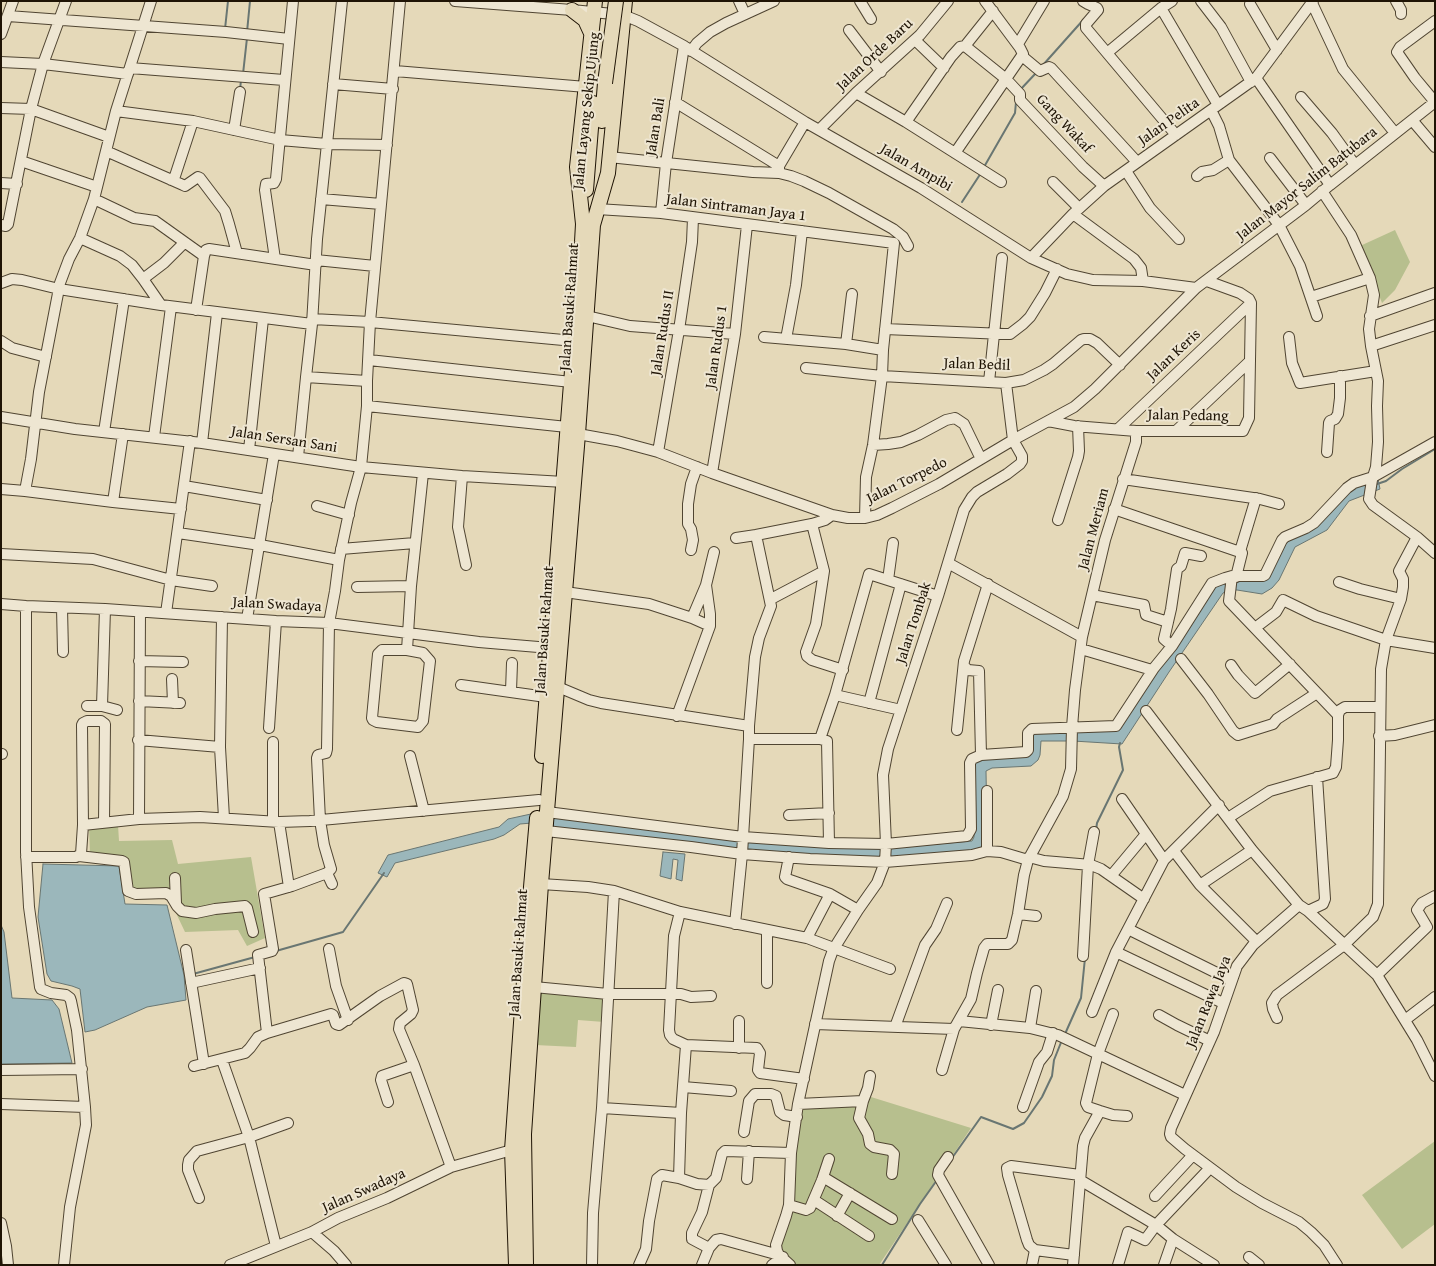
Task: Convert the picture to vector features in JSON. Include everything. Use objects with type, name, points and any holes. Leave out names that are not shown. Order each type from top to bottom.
[{"type":"highway","name":"Jalan Layang Sekip Ujung","points":[[588,225],[595,84],[607,1]]},
{"type":"highway","name":"Jalan Layang Sekip Ujung","points":[[595,84],[616,1]]},
{"type":"highway","name":"Jalan Basuki Rahmat","points":[[543,809],[558,687],[565,592],[573,430],[571,382],[574,341],[588,225],[597,209],[608,173],[625,1]]},
{"type":"highway","points":[[572,10],[584,6],[593,6]]},
{"type":"highway","name":"Jalan Basuki Rahmat","points":[[526,1265],[524,1134],[541,884],[546,696],[564,482],[573,430],[587,316],[588,225],[577,167],[595,84],[591,37],[593,6]]},
{"type":"highway","points":[[572,10],[585,20],[591,37],[597,30],[609,30],[614,34],[620,48]]},
{"type":"highway","name":"Jalan Basuki Rahmat","points":[[516,1265],[512,1150],[529,910],[543,829]]},
{"type":"street","points":[[1,34],[13,1]]},
{"type":"street","points":[[1,225],[8,224],[31,109],[43,64],[66,1]]},
{"type":"street","points":[[26,491],[39,392],[59,289],[69,259],[80,238],[94,200],[116,111],[151,1]]},
{"type":"street","points":[[275,259],[265,190],[266,184],[274,183],[276,180],[284,80],[293,1]]},
{"type":"street","points":[[298,457],[342,1]]},
{"type":"street","points":[[266,1033],[258,955],[273,950],[264,894],[328,873],[331,869],[324,845],[320,820],[317,758],[318,755],[326,753],[327,749],[329,623],[341,549],[361,467],[367,406],[370,322],[400,1]]},
{"type":"street","points":[[455,1],[495,2],[572,10]]},
{"type":"street","points":[[739,1],[745,14]]},
{"type":"street","points":[[687,48],[710,32],[774,1]]},
{"type":"street","points":[[860,1],[871,19]]},
{"type":"street","points":[[985,1],[1018,44],[1022,52],[1022,56],[1037,70],[1049,67],[1051,68],[1137,162]]},
{"type":"street","points":[[1018,44],[1044,1]]},
{"type":"street","points":[[1107,53],[1160,8],[1172,1]]},
{"type":"street","points":[[1201,1],[1221,27],[1253,80],[1326,188],[1351,235],[1370,278],[1374,295],[1369,329],[1378,381],[1378,442],[1376,467],[1372,479],[1369,499],[1372,505],[1417,537],[1435,553]]},
{"type":"street","points":[[1396,1],[1401,10],[1401,14]]},
{"type":"street","name":"Jalan Orde Baru","points":[[819,130],[856,92],[881,72],[915,40],[946,2]]},
{"type":"street","points":[[1312,2],[1343,69],[1395,133]]},
{"type":"street","name":"Jalan Pelita","points":[[1031,258],[1076,211],[1104,186],[1253,80],[1312,2]]},
{"type":"street","points":[[1250,4],[1277,50]]},
{"type":"street","points":[[1091,5],[1098,11],[1086,26],[1176,135]]},
{"type":"street","name":"Jalan Ampibi","points":[[593,6],[638,21],[687,48],[805,122],[922,188],[1031,258],[1079,278],[1093,280],[1144,281],[1196,288]]},
{"type":"street","points":[[1160,8],[1214,108],[1229,160],[1279,225],[1300,266],[1317,316]]},
{"type":"street","points":[[906,122],[957,50],[965,46],[993,11]]},
{"type":"street","points":[[8,16],[59,21],[224,32],[289,39]]},
{"type":"street","points":[[1435,21],[1400,47],[1398,53],[1435,102]]},
{"type":"street","points":[[849,30],[881,72]]},
{"type":"street","points":[[915,40],[944,68]]},
{"type":"street","name":"Gang Wakaf","points":[[965,46],[1006,79],[1018,92],[1020,100],[1083,167],[1104,186]]},
{"type":"street","name":"Jalan Bali","points":[[661,213],[666,163],[675,102],[687,48]]},
{"type":"street","points":[[955,153],[1022,56]]},
{"type":"street","points":[[1,62],[284,80]]},
{"type":"street","points":[[394,71],[595,84]]},
{"type":"street","points":[[333,84],[392,90]]},
{"type":"street","points":[[234,130],[240,92]]},
{"type":"street","points":[[856,92],[1001,182]]},
{"type":"street","points":[[1301,98],[1332,133],[1355,166]]},
{"type":"street","points":[[675,102],[779,169],[828,193],[893,229],[903,237],[908,246]]},
{"type":"street","name":"Jalan Mayor Salim Batubara","points":[[1196,288],[1306,206],[1326,188],[1435,102]]},
{"type":"street","points":[[1,108],[31,109],[109,137]]},
{"type":"street","points":[[116,111],[193,121],[280,140],[327,144],[387,145]]},
{"type":"street","points":[[1412,120],[1435,147]]},
{"type":"street","points":[[171,180],[175,176],[193,121]]},
{"type":"street","points":[[779,169],[805,122]]},
{"type":"street","points":[[106,150],[185,186],[198,177],[200,178],[224,211],[236,252]]},
{"type":"street","points":[[609,157],[753,172],[779,169]]},
{"type":"street","points":[[1270,158],[1306,206]]},
{"type":"street","points":[[1197,176],[1202,172],[1213,170],[1229,160]]},
{"type":"street","points":[[21,161],[97,187]]},
{"type":"street","points":[[1126,171],[1150,208],[1179,239]]},
{"type":"street","points":[[1053,182],[1076,211],[1134,258],[1141,268],[1144,281]]},
{"type":"street","points":[[1,183],[17,184]]},
{"type":"street","points":[[94,200],[134,218],[155,221],[204,256]]},
{"type":"street","points":[[322,200],[381,204]]},
{"type":"street","name":"Jalan Sintraman Jaya 1","points":[[597,209],[661,213],[894,243],[885,330]]},
{"type":"street","name":"Jalan Rudus II","points":[[658,452],[679,330],[692,242],[693,218]]},
{"type":"street","name":"Jalan Rudus 1","points":[[712,473],[735,334],[747,225]]},
{"type":"street","points":[[786,339],[796,285],[802,231]]},
{"type":"street","points":[[80,238],[120,256],[132,265],[166,306],[154,438]]},
{"type":"street","points":[[143,279],[164,263],[184,243]]},
{"type":"street","points":[[196,307],[204,256],[206,250],[212,248],[275,259],[375,266]]},
{"type":"street","points":[[989,382],[1002,258]]},
{"type":"street","points":[[865,518],[866,477],[873,445],[882,376],[885,330],[1010,334],[1023,324],[1037,307],[1057,269]]},
{"type":"street","points":[[1311,297],[1370,278]]},
{"type":"street","points":[[1,283],[16,279],[59,289],[166,306],[284,314],[292,317],[298,323]]},
{"type":"street","points":[[1207,281],[1240,293],[1249,299],[1251,303]]},
{"type":"street","name":"Jalan Torpedo","points":[[367,406],[573,430],[658,452],[712,473],[832,515],[839,517],[865,518],[877,515],[939,484],[1013,440],[1074,407],[1120,365],[1196,288]]},
{"type":"street","points":[[1370,316],[1435,293]]},
{"type":"street","points":[[846,344],[852,294]]},
{"type":"street","points":[[104,432],[124,299]]},
{"type":"street","name":"Jalan Pedang","points":[[1048,421],[1078,426],[1136,431],[1243,431],[1249,418],[1251,303]]},
{"type":"street","name":"Jalan Keris","points":[[1118,429],[1251,303]]},
{"type":"street","points":[[196,307],[217,313],[298,323],[370,322],[574,341]]},
{"type":"street","points":[[202,443],[217,313]]},
{"type":"street","points":[[587,316],[630,326],[735,334]]},
{"type":"street","points":[[249,450],[263,319]]},
{"type":"street","points":[[1371,346],[1435,326]]},
{"type":"street","points":[[764,337],[846,344],[883,350]]},
{"type":"street","points":[[1290,337],[1292,363],[1300,383],[1376,370]]},
{"type":"street","name":"Jalan Bedil","points":[[806,368],[882,376],[1006,383],[1024,380],[1034,376],[1053,364],[1084,339],[1090,339],[1097,343],[1120,365]]},
{"type":"street","points":[[1,341],[12,348],[46,357]]},
{"type":"street","points":[[369,360],[571,382]]},
{"type":"street","points":[[1177,430],[1250,361]]},
{"type":"street","points":[[1327,452],[1329,423],[1330,420],[1335,419],[1338,414],[1340,376]]},
{"type":"street","points":[[306,377],[367,381]]},
{"type":"street","name":"Jalan Tombak","points":[[886,861],[883,775],[888,749],[938,596],[964,510],[972,497],[982,487],[1007,474],[1021,463],[1022,456],[1013,440],[1006,383]]},
{"type":"street","name":"Jalan Sersan Sani","points":[[1,417],[104,432],[190,441],[361,467],[462,476],[564,482]]},
{"type":"street","points":[[873,445],[901,442],[946,420],[955,418],[964,424],[981,459]]},
{"type":"street","points":[[1058,520],[1078,457],[1078,426]]},
{"type":"street","name":"Jalan Meriam","points":[[956,1025],[971,999],[984,948],[987,944],[1008,944],[1011,942],[1018,914],[1022,885],[1028,859],[1063,796],[1071,769],[1075,690],[1082,637],[1105,540],[1123,479],[1136,442],[1136,431]]},
{"type":"street","points":[[112,502],[123,434]]},
{"type":"street","points":[[166,613],[190,441]]},
{"type":"street","points":[[83,825],[139,819],[224,818],[276,821],[320,820],[374,814],[424,811],[543,809],[743,838],[886,845],[964,837],[969,834],[971,828],[970,763],[974,758],[981,755],[1026,752],[1028,750],[1028,735],[1030,730],[1116,726],[1152,670],[1172,646],[1212,583],[1225,578],[1265,575],[1282,540],[1285,537],[1306,528],[1314,522],[1347,488],[1354,483],[1372,479],[1435,442]]},
{"type":"street","points":[[247,619],[274,454]]},
{"type":"street","points":[[691,550],[693,540],[691,529],[688,524],[688,504],[691,484],[697,467]]},
{"type":"street","points":[[407,650],[411,586],[424,473]]},
{"type":"street","points":[[462,476],[458,527],[466,565]]},
{"type":"street","points":[[1123,479],[1256,498],[1279,504]]},
{"type":"street","points":[[184,486],[267,500]]},
{"type":"street","points":[[1,490],[26,491],[181,509]]},
{"type":"street","points":[[1256,498],[1240,549],[1242,553],[1233,577],[1230,601],[1338,715]]},
{"type":"street","points":[[317,506],[349,515]]},
{"type":"street","points":[[1114,509],[1237,551],[1240,549]]},
{"type":"street","points":[[736,538],[812,524],[825,520],[832,515]]},
{"type":"street","points":[[812,524],[824,571],[816,624],[806,652],[807,656],[812,660],[843,670]]},
{"type":"street","points":[[178,533],[260,545],[339,560]]},
{"type":"street","points":[[735,924],[742,853],[749,726],[755,657],[759,638],[771,606],[771,599],[756,535]]},
{"type":"street","points":[[1277,1018],[1272,1009],[1272,1003],[1278,995],[1344,945],[1373,917],[1378,904],[1381,668],[1386,640],[1401,599],[1404,583],[1398,572],[1417,537]]},
{"type":"street","points":[[341,549],[416,543]]},
{"type":"street","points":[[888,580],[893,543]]},
{"type":"street","points":[[692,618],[706,585],[714,552]]},
{"type":"street","points":[[1172,646],[1164,640],[1171,609],[1177,569],[1181,566],[1185,552],[1201,556]]},
{"type":"street","points":[[1,554],[93,559],[171,580],[212,586]]},
{"type":"street","points":[[948,563],[1082,637]]},
{"type":"street","points":[[771,599],[824,571]]},
{"type":"street","points":[[820,739],[843,670],[869,574],[938,596]]},
{"type":"street","points":[[1338,582],[1401,599]]},
{"type":"street","points":[[869,703],[901,584]]},
{"type":"street","points":[[957,730],[964,666],[988,584]]},
{"type":"street","points":[[677,716],[710,626],[706,585]]},
{"type":"street","points":[[357,587],[411,586]]},
{"type":"street","points":[[565,592],[649,604],[692,618],[710,626]]},
{"type":"street","points":[[1092,595],[1143,605],[1145,606],[1146,615],[1168,622]]},
{"type":"street","points":[[1255,628],[1276,612],[1283,600],[1316,616],[1386,640],[1435,648]]},
{"type":"street","name":"Jalan Swadaya","points":[[1,604],[329,623],[478,642],[550,648]]},
{"type":"street","points":[[26,606],[26,857],[29,907],[39,985],[41,989],[66,995],[70,998],[82,1069],[85,1107],[86,1125],[70,1208],[64,1265]]},
{"type":"street","points":[[62,608],[63,652]]},
{"type":"street","points":[[102,706],[105,609]]},
{"type":"street","points":[[139,819],[138,661],[140,612]]},
{"type":"street","points":[[222,617],[220,746],[224,818]]},
{"type":"street","points":[[269,728],[276,621]]},
{"type":"street","points":[[1081,649],[1152,670]]},
{"type":"street","points":[[382,650],[407,650],[423,654],[430,661],[422,723],[418,727],[375,722],[372,718],[378,654],[382,650]]},
{"type":"street","points":[[1181,658],[1233,731],[1238,735],[1273,724],[1277,719],[1317,693]]},
{"type":"street","points":[[138,661],[182,662]]},
{"type":"street","points":[[511,692],[512,663]]},
{"type":"street","points":[[1231,665],[1255,693],[1290,664]]},
{"type":"street","points":[[964,666],[968,670],[979,671],[981,755]]},
{"type":"street","points":[[138,701],[176,703],[172,679]]},
{"type":"street","points":[[461,685],[546,696]]},
{"type":"street","points":[[558,687],[595,702],[677,716],[749,726]]},
{"type":"street","points":[[835,695],[901,710]]},
{"type":"street","points":[[87,706],[102,706],[117,710]]},
{"type":"street","points":[[1228,818],[1270,791],[1332,774],[1336,767],[1338,715],[1340,710],[1345,707],[1380,707]]},
{"type":"street","points":[[1146,711],[1252,850],[1304,908],[1377,975],[1405,1020],[1435,1076]]},
{"type":"street","points":[[79,856],[81,851],[83,825],[82,725],[87,721],[103,722],[105,726],[104,822]]},
{"type":"street","points":[[1379,736],[1395,735],[1435,725]]},
{"type":"street","points":[[749,739],[820,739],[827,741],[829,842]]},
{"type":"street","points":[[138,740],[220,746]]},
{"type":"street","points":[[273,742],[276,821],[289,887]]},
{"type":"street","points":[[410,756],[424,811]]},
{"type":"street","name":"Jalan Rawa Jaya","points":[[1317,777],[1325,899],[1323,904],[1304,908],[1256,941],[1237,966],[1210,1041],[1185,1095],[1170,1134],[1171,1137],[1192,1155],[1210,1168],[1258,1201],[1298,1222],[1324,1245],[1337,1265]]},
{"type":"street","points":[[987,791],[987,851]]},
{"type":"street","points":[[1122,799],[1164,860]]},
{"type":"street","points":[[1092,1012],[1116,952],[1164,860],[1219,805]]},
{"type":"street","points":[[789,815],[829,813]]},
{"type":"street","points":[[543,829],[742,853],[788,857],[886,861],[972,855],[987,851],[1002,852],[1028,859],[1092,866],[1111,876],[1144,899]]},
{"type":"street","points":[[1083,956],[1094,832]]},
{"type":"street","points":[[1111,876],[1146,834]]},
{"type":"street","points":[[1200,885],[1252,850]]},
{"type":"street","points":[[1174,851],[1200,885],[1256,941]]},
{"type":"street","points":[[26,857],[79,856],[122,861],[124,862],[128,891],[136,894],[166,893],[171,896],[182,911],[196,913],[242,905],[247,908],[254,932]]},
{"type":"street","points":[[788,857],[785,877],[787,879],[830,894],[858,910]]},
{"type":"street","points":[[790,1265],[777,1251],[776,1244],[789,1205],[791,1153],[798,1104],[829,961],[834,948],[877,883],[886,861]]},
{"type":"street","points":[[328,873],[332,884]]},
{"type":"street","points":[[175,878],[176,903]]},
{"type":"street","points":[[541,884],[588,887],[614,891],[680,912],[807,938],[890,969]]},
{"type":"street","points":[[592,1265],[593,1213],[602,1108],[614,891]]},
{"type":"street","points":[[807,938],[830,894]]},
{"type":"street","points":[[1377,975],[1426,928],[1426,925],[1417,910],[1422,904],[1435,896]]},
{"type":"street","points":[[895,1027],[925,945],[936,929],[947,903]]},
{"type":"street","points":[[680,912],[674,936],[670,1035],[677,1041],[686,1045],[755,1048],[759,1050],[758,1070],[760,1073],[804,1079]]},
{"type":"street","points":[[1018,914],[1036,916]]},
{"type":"street","points":[[1128,929],[1231,980]]},
{"type":"street","points":[[767,930],[767,983]]},
{"type":"street","points":[[329,949],[336,986],[348,1020]]},
{"type":"street","points":[[186,950],[204,1064]]},
{"type":"street","points":[[1116,952],[1223,1003]]},
{"type":"street","points":[[190,981],[260,967]]},
{"type":"street","points":[[194,1066],[222,1060],[248,1051],[258,1037],[266,1033],[331,1014],[338,1025],[348,1020],[380,996],[404,983],[407,984],[409,986],[413,1010],[411,1014],[400,1023],[399,1027],[451,1167]]},
{"type":"street","points":[[534,987],[608,994],[682,994],[691,997],[711,996]]},
{"type":"street","points":[[991,1025],[998,990]]},
{"type":"street","points":[[1030,1028],[1036,991]]},
{"type":"street","points":[[1405,1020],[1435,997]]},
{"type":"street","points":[[1113,1014],[1098,1054],[1086,1103],[1088,1107],[1100,1111],[1113,1115],[1128,1116]]},
{"type":"street","points":[[1159,1015],[1210,1041]]},
{"type":"street","points":[[739,1021],[739,1048]]},
{"type":"street","points":[[816,1024],[895,1027],[991,1025],[1030,1028],[1056,1034],[1071,1040],[1185,1095]]},
{"type":"street","points":[[942,1070],[956,1025]]},
{"type":"street","points":[[1023,1107],[1039,1062],[1047,1052],[1056,1034]]},
{"type":"street","points":[[679,1178],[681,1113],[686,1045]]},
{"type":"street","points":[[222,1060],[249,1137],[276,1246]]},
{"type":"street","points":[[388,1102],[381,1080],[382,1076],[414,1065]]},
{"type":"street","points":[[1,1070],[82,1069]]},
{"type":"street","points":[[870,1076],[868,1088],[862,1100],[860,1118],[868,1134],[870,1144],[874,1147],[890,1150],[894,1154],[892,1174]]},
{"type":"street","points":[[683,1087],[731,1091]]},
{"type":"street","points":[[744,1132],[749,1100],[755,1094],[771,1094],[776,1096],[780,1112],[784,1115],[796,1117]]},
{"type":"street","points":[[798,1104],[862,1100]]},
{"type":"street","points":[[1,1104],[85,1107]]},
{"type":"street","points":[[602,1108],[681,1113]]},
{"type":"street","points":[[1100,1111],[1083,1146],[1080,1177],[1073,1260],[1035,1250],[1030,1245],[1027,1240],[1008,1175],[1008,1167],[1010,1166],[1080,1177],[1156,1225],[1173,1239],[1214,1265]]},
{"type":"street","points":[[199,1198],[188,1170],[189,1160],[192,1155],[197,1151],[249,1137],[288,1123]]},
{"type":"street","name":"Jalan Swadaya","points":[[230,1265],[243,1262],[276,1246],[312,1232],[338,1218],[387,1198],[451,1167],[512,1150]]},
{"type":"street","points":[[709,1248],[695,1241],[691,1236],[710,1185],[716,1178],[722,1154],[725,1151],[791,1153]]},
{"type":"street","points":[[747,1179],[750,1151]]},
{"type":"street","points":[[1155,1196],[1192,1155]]},
{"type":"street","points":[[948,1156],[939,1170],[940,1176],[989,1265]]},
{"type":"street","points":[[789,1205],[808,1209],[814,1200],[824,1177],[829,1159]]},
{"type":"street","points":[[1118,1265],[1127,1233],[1129,1232],[1145,1240],[1156,1225],[1210,1168]]},
{"type":"street","points":[[639,1265],[646,1249],[649,1221],[658,1179],[662,1175],[679,1178],[697,1184],[710,1185]]},
{"type":"street","points":[[824,1177],[892,1219]]},
{"type":"street","points":[[836,1216],[850,1193]]},
{"type":"street","points":[[814,1200],[836,1216],[869,1236]]},
{"type":"street","points":[[918,1220],[946,1265]]},
{"type":"street","points":[[1,1224],[6,1246],[8,1265]]},
{"type":"street","points":[[312,1232],[334,1251],[346,1265]]},
{"type":"street","points":[[702,1265],[709,1248],[716,1240],[721,1239],[781,1256]]},
{"type":"street","points":[[1164,1265],[1173,1239]]},
{"type":"street","points":[[1032,1265],[1035,1250]]},
{"type":"street","points":[[772,1265],[781,1256]]},
{"type":"street","points":[[1249,1257],[1259,1265]]},
{"type":"green space","points":[[1395,230],[1410,262],[1395,290],[1382,303],[1360,246]]},
{"type":"green space","points":[[89,825],[118,825],[119,841],[172,840],[178,864],[251,857],[265,938],[247,946],[238,930],[185,932],[167,894],[131,897],[125,859],[90,856]]},
{"type":"green space","points":[[538,993],[606,997],[604,1022],[578,1020],[576,1047],[535,1045]]},
{"type":"green space","points":[[871,1097],[971,1128],[879,1265],[793,1265],[777,1249],[801,1108],[861,1105]]},
{"type":"green space","points":[[1435,1141],[1435,1224],[1402,1249],[1362,1195]]},
{"type":"water","points":[[1378,479],[1380,489],[1349,501],[1327,530],[1295,547],[1279,580],[1272,588],[1262,594],[1237,590],[1229,590],[1223,593],[1122,744],[1073,741],[1073,730],[1116,731],[1213,585],[1242,579],[1261,581],[1268,573],[1289,535],[1305,530],[1347,489]]},
{"type":"water","points":[[1071,729],[1071,741],[1041,741],[1038,760],[1031,766],[992,768],[986,771],[987,829],[985,842],[980,851],[887,860],[888,848],[972,841],[974,837],[973,764],[975,760],[1025,755],[1031,733]]},
{"type":"water","points":[[531,814],[532,823],[520,824],[504,835],[494,839],[395,863],[387,877],[378,873],[388,855],[499,827],[508,819]]},
{"type":"water","points":[[551,816],[740,840],[740,851],[550,827]]},
{"type":"water","points":[[744,841],[883,848],[881,860],[744,852]]},
{"type":"water","points":[[663,852],[685,854],[682,881],[676,879],[678,860],[673,859],[671,879],[660,876]]},
{"type":"water","points":[[43,864],[119,866],[125,904],[167,905],[184,975],[186,1000],[147,1007],[95,1030],[85,1032],[80,989],[51,981],[47,974],[38,917]]},
{"type":"water","points":[[1,925],[4,932],[12,998],[52,1000],[59,1009],[72,1063],[1,1064]]},
{"type":"waterway","points":[[225,29],[228,1]]},
{"type":"waterway","points":[[247,32],[250,1]]},
{"type":"waterway","points":[[1043,65],[1084,19]]},
{"type":"waterway","points":[[243,74],[247,38]]},
{"type":"waterway","points":[[1020,90],[1036,73]]},
{"type":"waterway","points":[[240,90],[241,80]]},
{"type":"waterway","points":[[984,167],[1015,113],[1016,102]]},
{"type":"waterway","points":[[962,202],[981,173]]},
{"type":"waterway","points":[[1377,484],[1386,481],[1402,469],[1435,449]]},
{"type":"waterway","points":[[1096,830],[1097,823],[1123,770],[1119,747],[1120,743]]},
{"type":"waterway","points":[[276,951],[343,932],[384,873]]},
{"type":"waterway","points":[[193,974],[255,957]]},
{"type":"waterway","points":[[1065,1034],[1081,998],[1085,958]]},
{"type":"waterway","points":[[952,1158],[981,1117],[1013,1129],[1024,1123],[1042,1097],[1052,1076],[1054,1060],[1062,1040]]},
{"type":"waterway","points":[[882,1265],[920,1204],[937,1180]]}]
